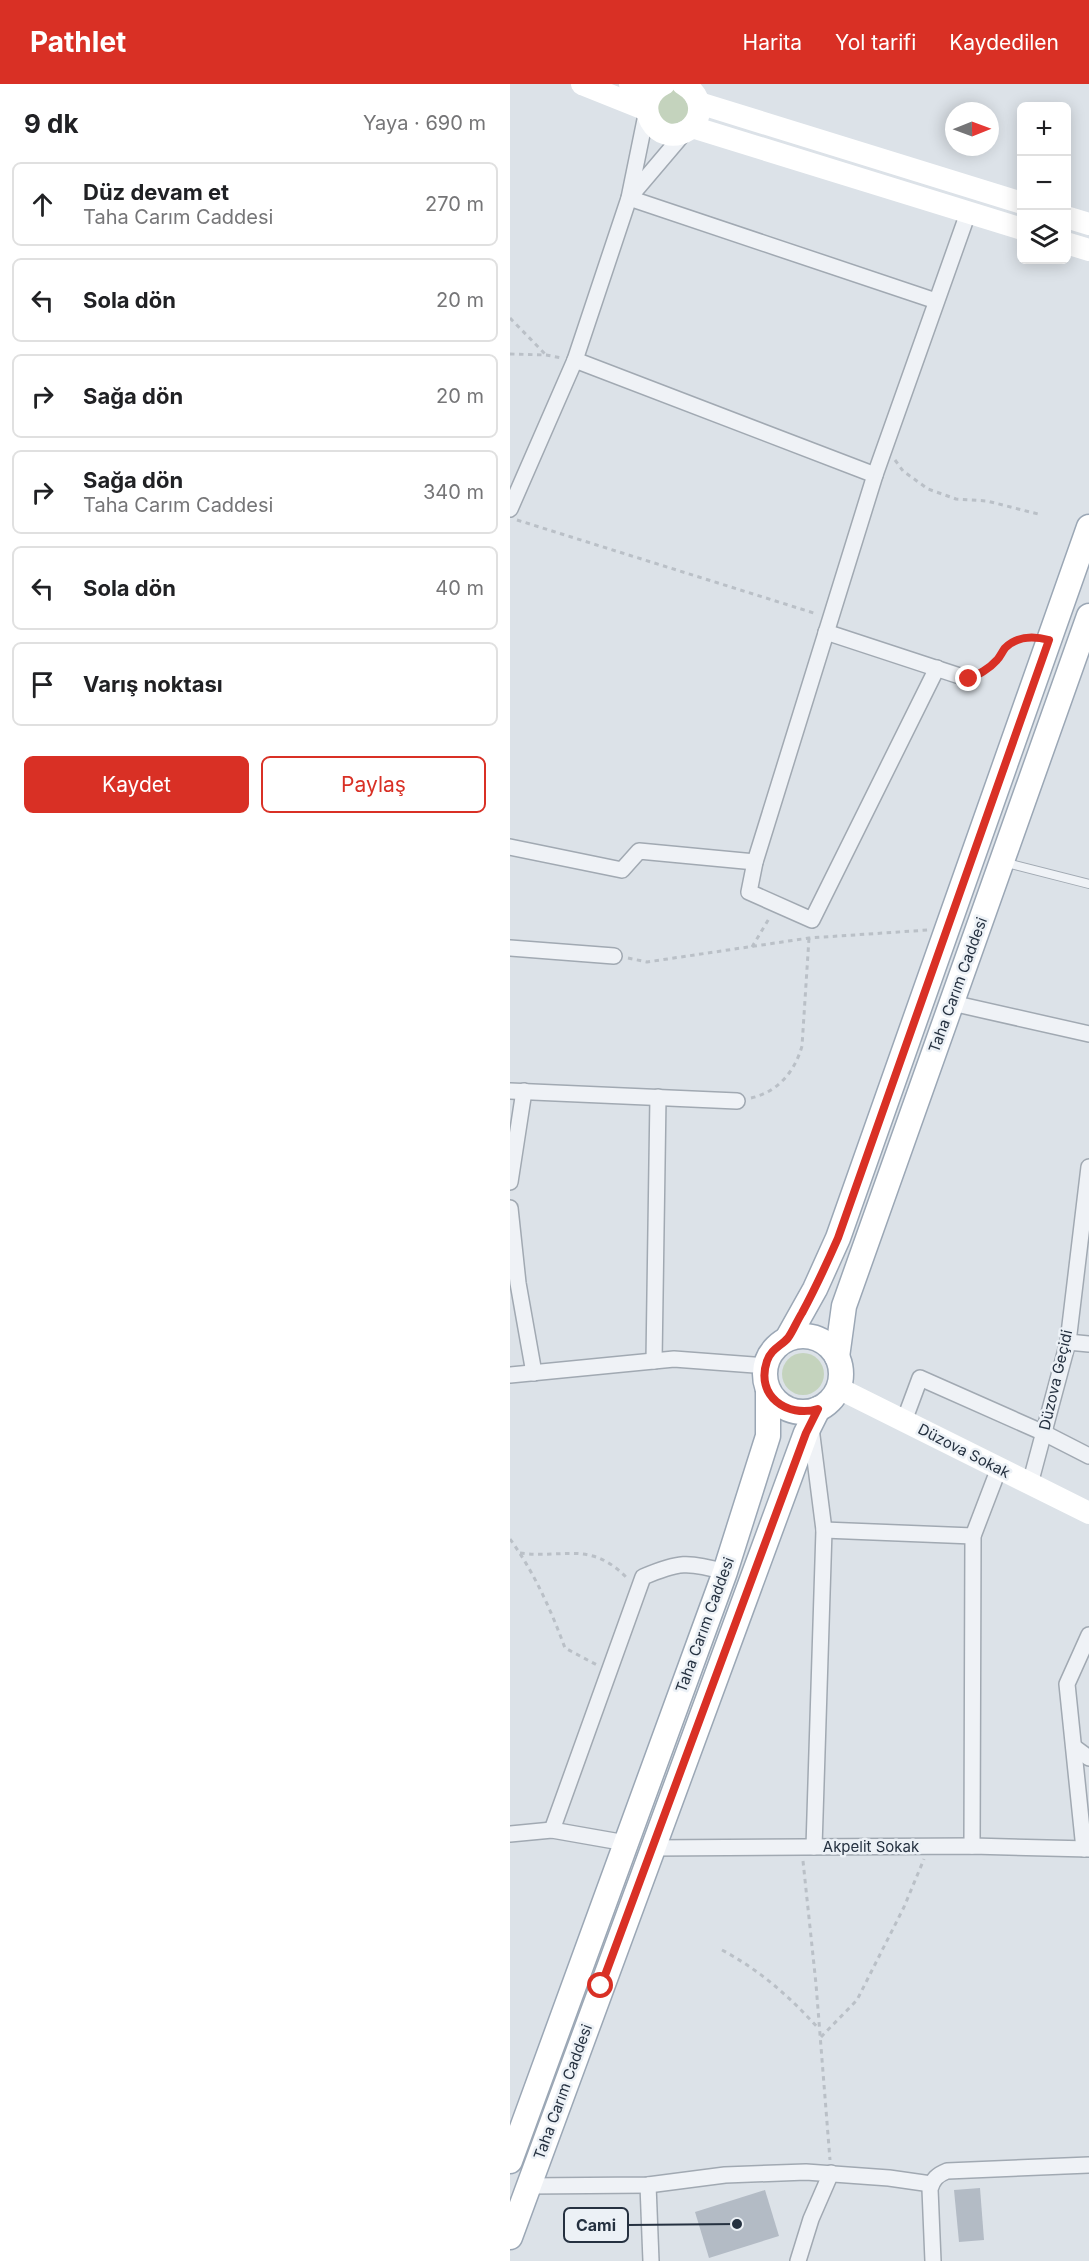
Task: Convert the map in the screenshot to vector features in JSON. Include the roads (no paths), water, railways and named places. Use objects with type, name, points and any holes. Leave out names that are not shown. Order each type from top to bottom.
[{"type":"main road","name":"Taha Carım Caddesi","points":[[787,1339],[815,1289],[838,1238],[1089,527]]},
{"type":"main road","name":"Taha Carım Caddesi","points":[[837,1357],[844,1306],[1089,615]]},
{"type":"main road","points":[[807,1336],[816,1338],[825,1343],[837,1357],[840,1368],[838,1388],[814,1417],[780,1405],[767,1378],[772,1352],[787,1339],[807,1336]]},
{"type":"main road","name":"Taha Carım Caddesi","points":[[510,2160],[725,1572],[768,1436],[767,1378]]},
{"type":"main road","name":"Taha Carım Caddesi","points":[[510,2236],[652,1848],[814,1417]]},
{"type":"street","points":[[582,84],[655,93]]},
{"type":"street","points":[[630,84],[655,93]]},
{"type":"street","points":[[628,198],[697,120],[692,91],[1017,201]]},
{"type":"street","points":[[655,93],[649,118],[660,131],[677,135],[688,129],[1017,228]]},
{"type":"street","points":[[510,509],[575,360],[628,198],[655,93]]},
{"type":"street","points":[[628,198],[936,301]]},
{"type":"street","points":[[937,668],[812,920],[749,892],[755,862],[875,475],[968,213]]},
{"type":"street","points":[[1071,219],[1089,224]]},
{"type":"street","points":[[1071,245],[1089,250]]},
{"type":"street","points":[[575,360],[875,475]]},
{"type":"street","points":[[828,625],[969,679]]},
{"type":"street","points":[[510,847],[622,870],[639,851],[755,862]]},
{"type":"street","points":[[510,948],[614,956]]},
{"type":"street","points":[[952,1003],[1089,1034]]},
{"type":"street","points":[[510,1182],[517,1091],[737,1101]]},
{"type":"street","points":[[654,1361],[658,1097]]},
{"type":"street","name":"Düzova Geçidi","points":[[1030,1484],[1068,1342],[1089,1167]]},
{"type":"street","points":[[510,1208],[518,1283],[534,1373]]},
{"type":"street","points":[[1068,1342],[1089,1344]]},
{"type":"street","points":[[510,1375],[674,1359],[767,1378]]},
{"type":"street","points":[[904,1420],[920,1378],[1044,1433],[1089,1456]]},
{"type":"street","name":"Düzova Sokak","points":[[838,1388],[1089,1514]]},
{"type":"street","points":[[808,1847],[824,1530],[814,1417]]},
{"type":"street","points":[[972,1846],[973,1536],[999,1468]]},
{"type":"street","points":[[824,1530],[973,1536]]},
{"type":"street","points":[[552,1830],[643,1577],[669,1566],[698,1564],[725,1572]]},
{"type":"street","points":[[1087,1849],[1067,1684],[1089,1635]]},
{"type":"street","points":[[1074,1747],[1089,1758]]},
{"type":"street","points":[[510,1834],[552,1830],[626,1843]]},
{"type":"street","name":"Akpelit Sokak","points":[[652,1848],[972,1846],[1087,1849]]},
{"type":"street","points":[[933,2261],[930,2194],[931,2184],[937,2176],[947,2171],[1089,2165]]},
{"type":"street","points":[[528,2186],[648,2185],[734,2174],[831,2173],[931,2184]]},
{"type":"street","points":[[798,2261],[811,2219],[831,2173]]},
{"type":"street","points":[[648,2185],[651,2261]]},
{"type":"lane","points":[[1002,862],[1089,884]]},
{"type":"place","name":"Cami","points":[[737,2224]]}]
